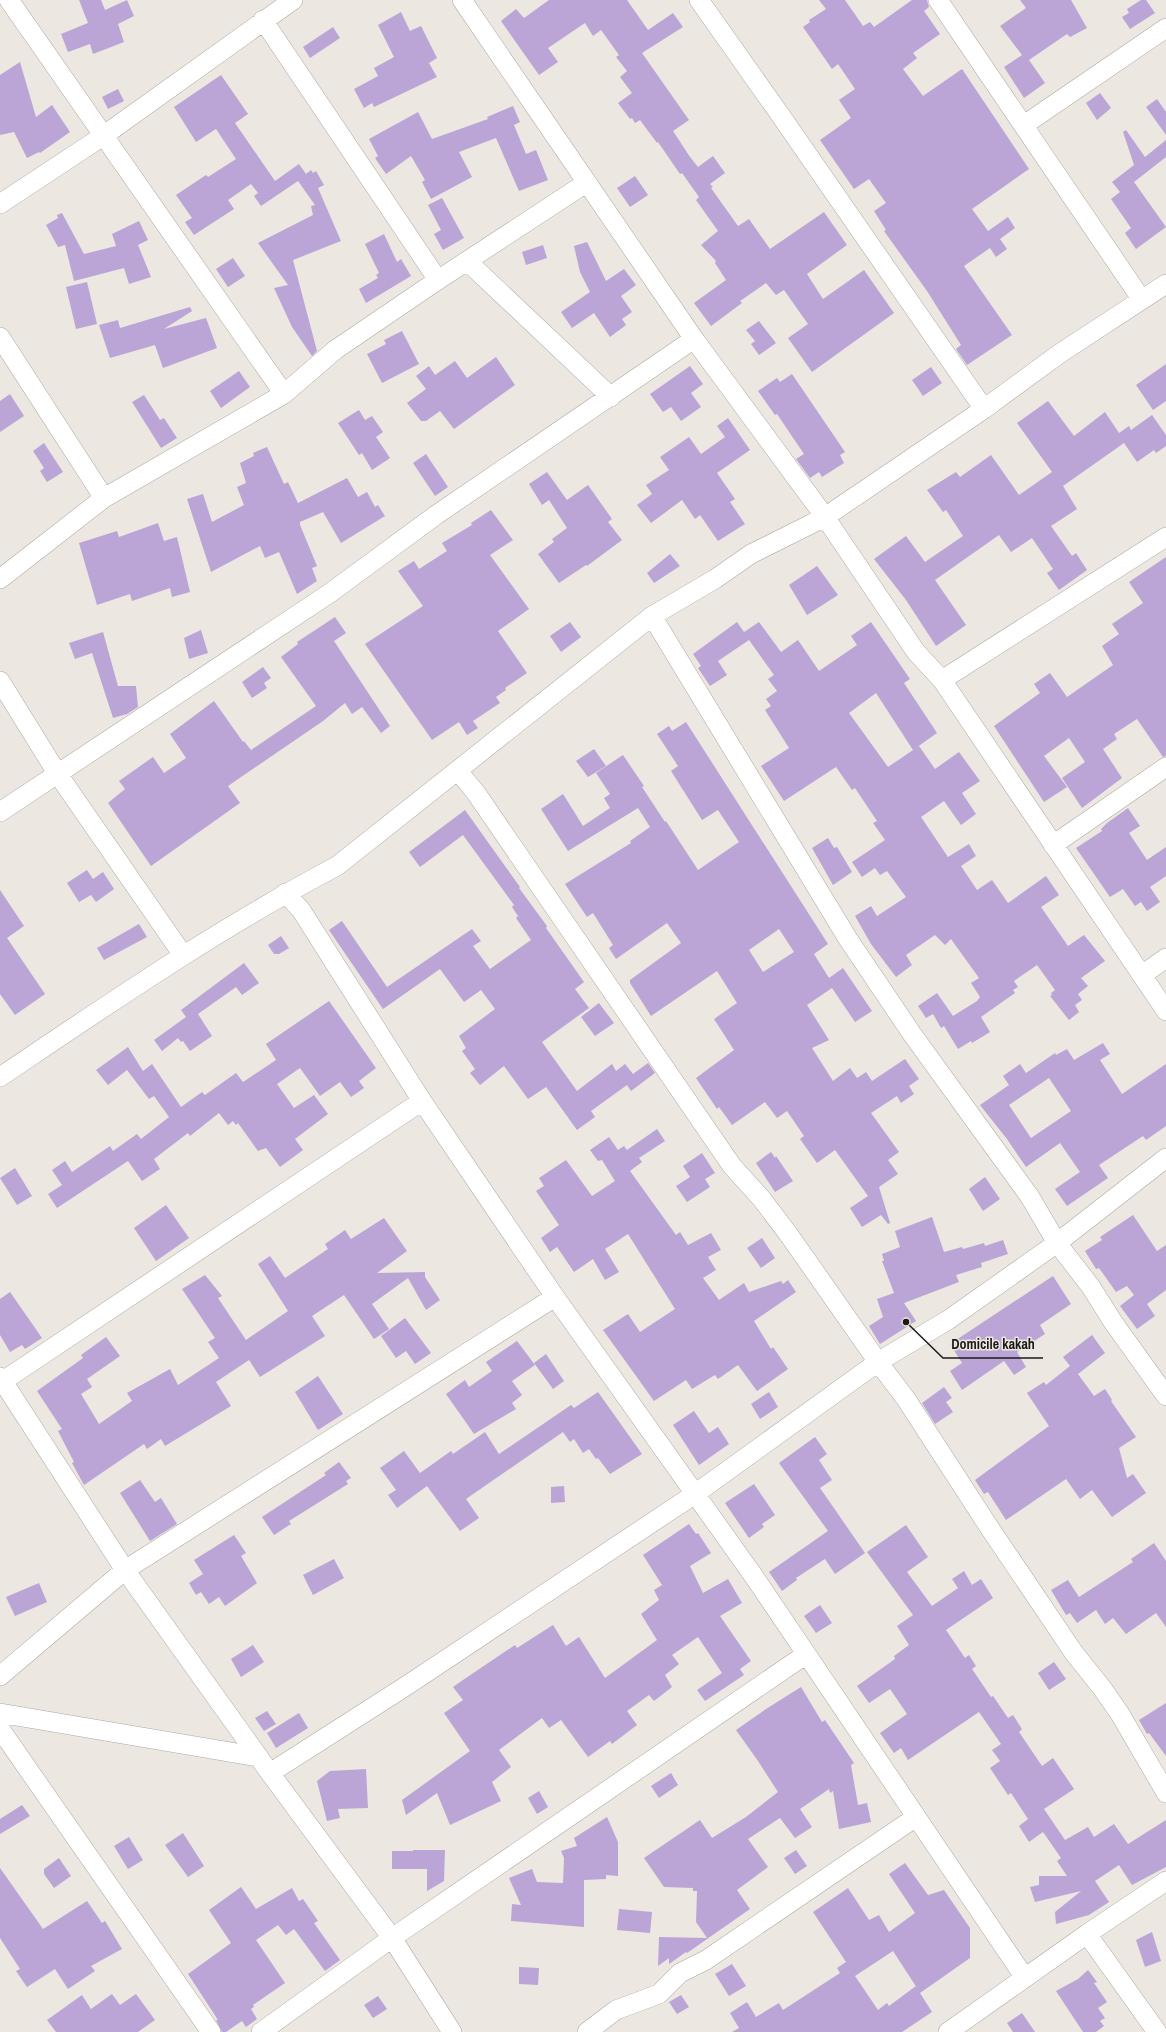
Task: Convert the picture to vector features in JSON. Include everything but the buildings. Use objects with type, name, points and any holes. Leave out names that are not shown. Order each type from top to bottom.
[{"type":"street","points":[[9,0],[284,394]]},
{"type":"street","points":[[0,204],[103,136],[293,0]]},
{"type":"street","points":[[462,0],[694,339],[825,517],[916,652],[942,680],[1166,1011]]},
{"type":"street","points":[[698,0],[782,116],[984,409]]},
{"type":"street","points":[[938,0],[1142,300]]},
{"type":"street","points":[[263,20],[438,280]]},
{"type":"street","points":[[1024,125],[1166,28]]},
{"type":"street","points":[[0,579],[104,498],[284,394],[335,350],[438,280],[468,262],[586,183]]},
{"type":"street","points":[[468,262],[611,396]]},
{"type":"street","points":[[0,1077],[183,954],[285,893],[337,866],[652,616],[715,579],[751,554],[825,517],[984,409],[1059,354],[1166,284]]},
{"type":"street","points":[[0,336],[104,498]]},
{"type":"street","points":[[0,812],[330,593],[436,515],[694,339]]},
{"type":"street","points":[[942,680],[1166,537]]},
{"type":"street","points":[[652,616],[848,939],[912,1034],[1030,1197],[1057,1243],[1091,1286],[1113,1322],[1166,1396]]},
{"type":"street","points":[[0,681],[57,773],[183,954]]},
{"type":"street","points":[[1053,845],[1166,767]]},
{"type":"street","points":[[458,771],[476,793],[732,1166],[761,1198],[789,1235],[878,1362],[906,1398],[987,1524],[1074,1653],[1116,1708],[1166,1792]]},
{"type":"street","points":[[285,893],[301,910],[422,1101],[555,1297],[754,1578],[1025,1978]]},
{"type":"street","points":[[1142,975],[1166,958]]},
{"type":"street","points":[[422,1101],[1,1379],[125,1570],[259,1758],[392,1938],[452,2032]]},
{"type":"street","points":[[270,1773],[406,1686],[695,1494],[878,1362],[948,1320],[1057,1243],[1166,1158]]},
{"type":"street","points":[[0,1676],[125,1570],[555,1297]]},
{"type":"street","points":[[262,2032],[392,1938],[805,1655]]},
{"type":"street","points":[[0,1713],[259,1758]]},
{"type":"street","points":[[0,1729],[211,2032]]},
{"type":"street","points":[[586,2032],[616,2010],[658,1994],[680,1973],[706,1960],[916,1817]]},
{"type":"street","points":[[948,2032],[1086,1934],[1166,1881]]},
{"type":"street","points":[[1086,1934],[1157,2032]]},
{"type":"place","name":"Domicile kakah","points":[[906,1322]]}]
